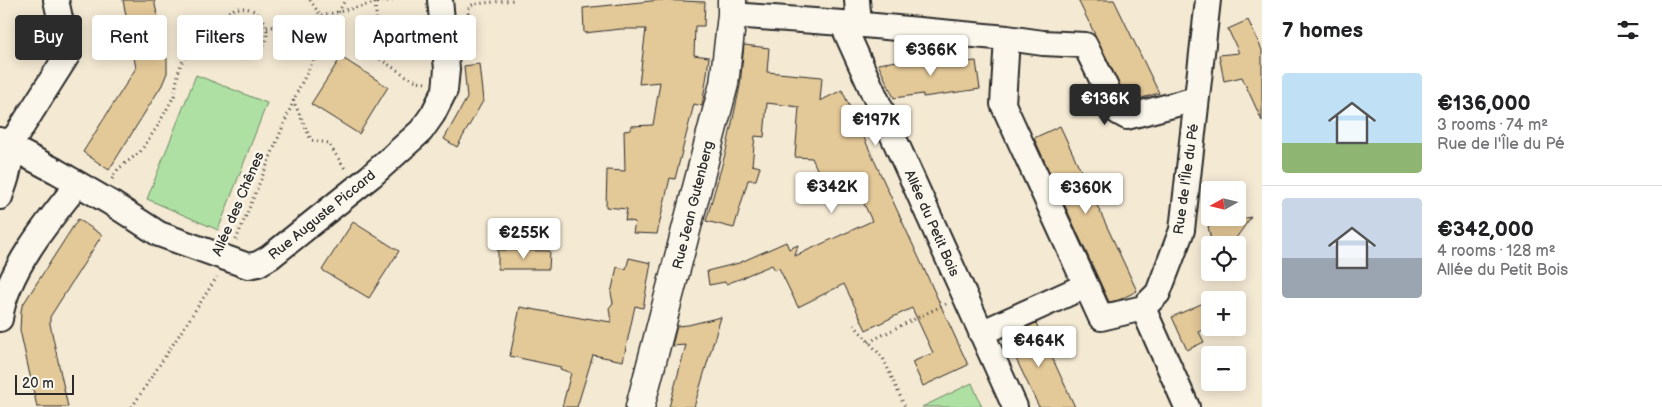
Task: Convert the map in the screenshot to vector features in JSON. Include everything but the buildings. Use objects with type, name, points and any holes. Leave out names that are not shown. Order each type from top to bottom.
[{"type":"main road","name":"Rue Jean Gutenberg","points":[[640,407],[724,84],[732,8]]},
{"type":"street","points":[[0,197],[8,174],[5,145],[16,136],[68,54],[56,0]]},
{"type":"street","name":"Rue Auguste Piccard","points":[[440,0],[442,15]]},
{"type":"street","name":"Allée du Petit Bois","points":[[857,0],[850,23],[981,333]]},
{"type":"street","name":"Rue de l'Île du Pé","points":[[1143,308],[1158,293],[1182,230],[1208,0]]},
{"type":"street","points":[[732,8],[850,23],[1007,38],[1003,104],[1084,286],[1101,318],[1143,308],[1187,407]]},
{"type":"street","name":"Rue de l'Île du Pé","points":[[1007,38],[1044,43],[1085,45],[1118,112],[1127,116],[1196,100]]},
{"type":"street","name":"Rue Auguste Piccard","points":[[5,145],[100,196],[159,234],[248,266],[258,264],[270,257],[356,188],[421,131],[433,114],[445,90],[446,60]]},
{"type":"street","points":[[0,319],[1,309],[15,274],[45,224],[78,184]]},
{"type":"street","points":[[1015,407],[981,333],[1084,286]]},
{"type":"path","points":[[310,0],[320,15]]},
{"type":"path","name":"Allée des Chênes","points":[[132,407],[228,260],[293,100],[345,0]]},
{"type":"path","points":[[326,15],[375,1],[393,0]]},
{"type":"path","points":[[468,15],[469,0]]},
{"type":"path","points":[[470,6],[514,0]]},
{"type":"path","points":[[375,1],[379,45],[375,56],[411,79],[445,90]]},
{"type":"path","points":[[226,15],[233,10],[244,8],[254,10],[259,15]]},
{"type":"path","points":[[263,20],[267,28],[266,39],[263,45]]},
{"type":"path","points":[[267,28],[273,27]]},
{"type":"path","points":[[100,196],[118,169],[140,152],[157,127],[174,96],[179,69],[183,60]]},
{"type":"path","points":[[293,100],[311,140],[328,143],[356,188]]},
{"type":"path","points":[[869,342],[964,295]]},
{"type":"path","points":[[854,325],[884,358],[905,407]]},
{"type":"green space","points":[[196,75],[267,103],[218,230],[147,199]]},
{"type":"green space","points":[[972,383],[982,407],[922,407]]}]
